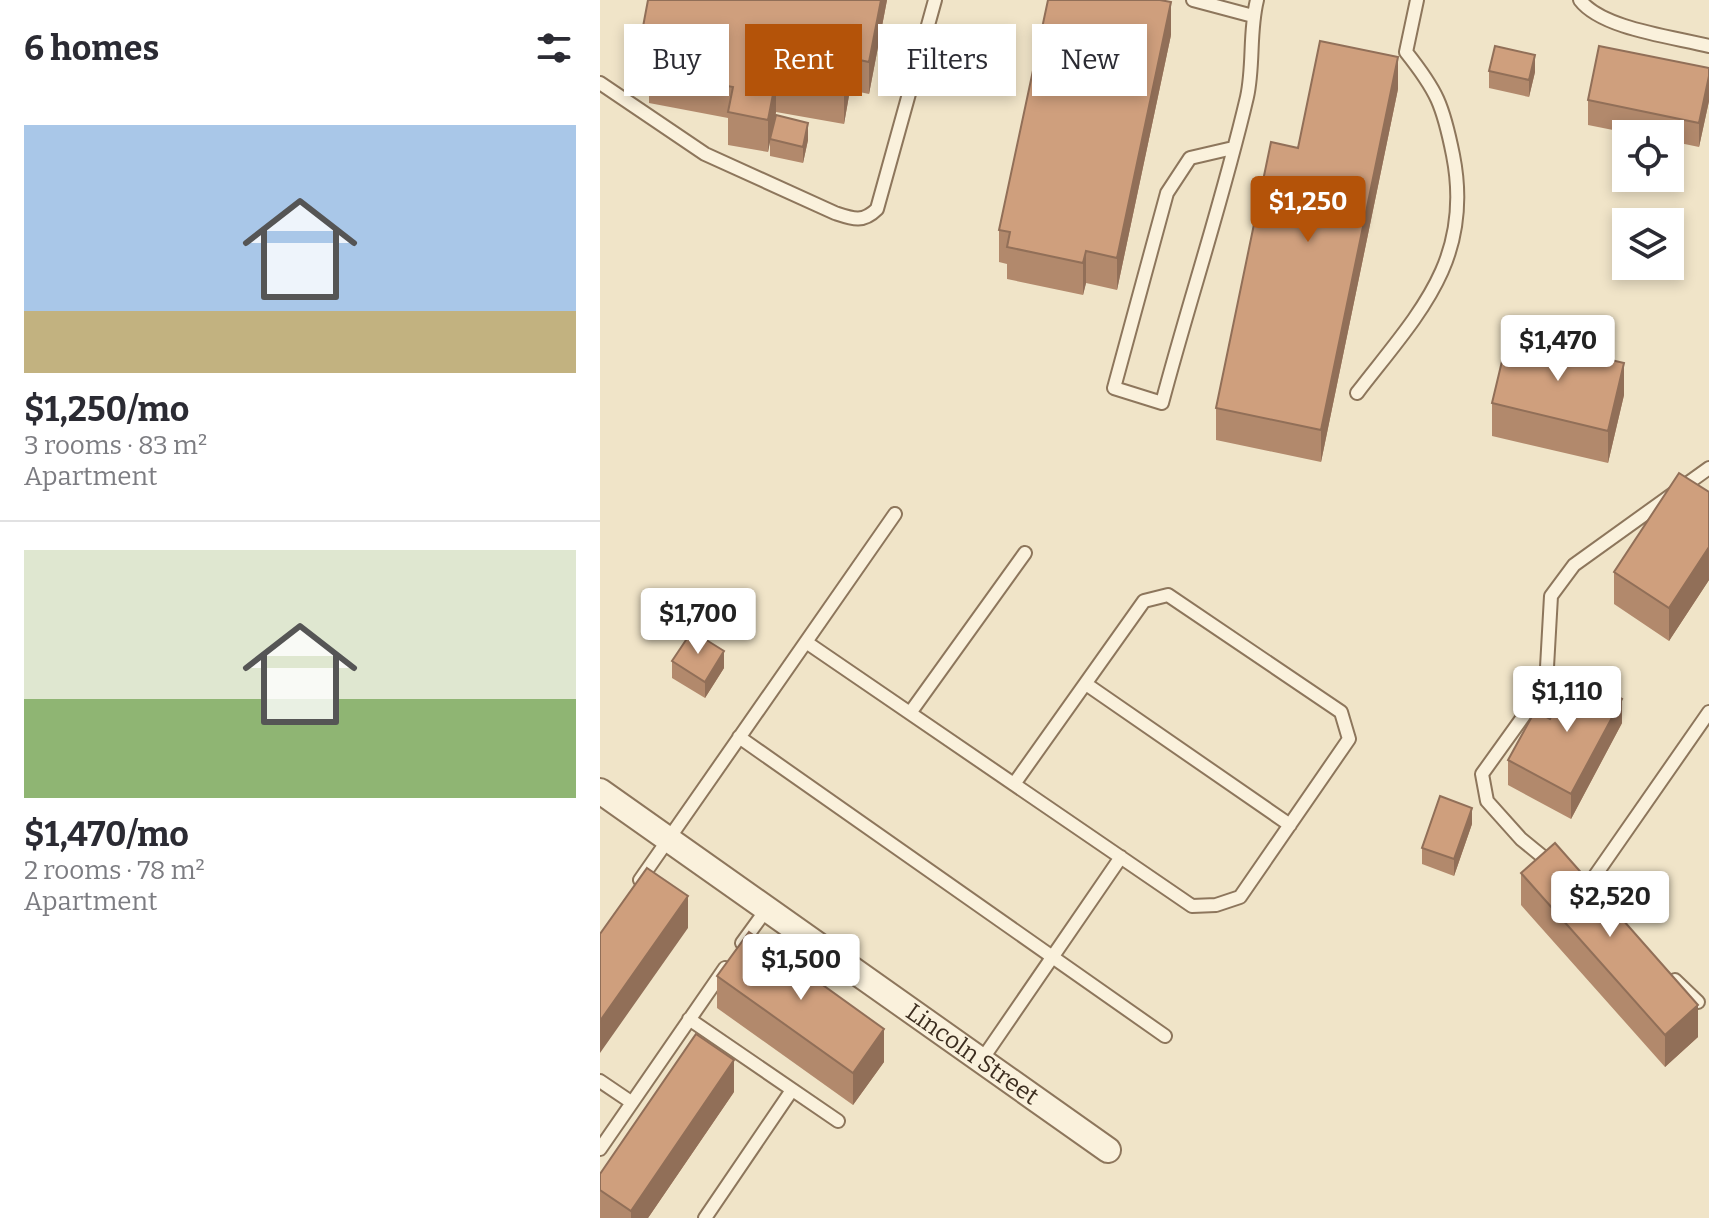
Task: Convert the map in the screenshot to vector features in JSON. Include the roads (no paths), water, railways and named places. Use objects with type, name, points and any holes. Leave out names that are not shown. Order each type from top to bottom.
[{"type":"street","name":"Lincoln Street","points":[[600,791],[1108,1150]]},
{"type":"lane","points":[[600,83],[705,154],[835,213],[855,220],[868,218],[877,209],[935,0]]},
{"type":"lane","points":[[1193,0],[1253,16]]},
{"type":"lane","points":[[1233,148],[1190,158],[1167,193],[1114,388],[1162,403],[1233,148],[1253,64],[1253,16],[1257,0]]},
{"type":"lane","points":[[1357,393],[1428,299],[1450,253],[1460,193],[1443,107],[1433,86],[1406,52],[1417,0]]},
{"type":"lane","points":[[1580,0],[1587,9],[1619,24],[1709,46]]},
{"type":"lane","points":[[1594,904],[1521,839],[1487,801],[1482,774],[1546,685],[1551,596],[1574,565],[1709,468]]},
{"type":"lane","points":[[634,890],[895,514]]},
{"type":"lane","points":[[910,713],[1025,553]]},
{"type":"lane","points":[[806,642],[1192,906],[1216,905],[1240,897],[1349,739],[1341,712],[1168,595],[1144,601],[1014,784]]},
{"type":"lane","points":[[1086,684],[1290,825]]},
{"type":"lane","points":[[1573,884],[1709,712]]},
{"type":"lane","points":[[739,737],[1165,1036]]},
{"type":"lane","points":[[981,1061],[1121,857]]},
{"type":"lane","points":[[600,1149],[766,910]]},
{"type":"lane","points":[[1663,969],[1698,1002]]},
{"type":"lane","points":[[689,1019],[838,1121]]},
{"type":"lane","points":[[600,1081],[631,1102]]},
{"type":"lane","points":[[705,1218],[792,1090]]}]
